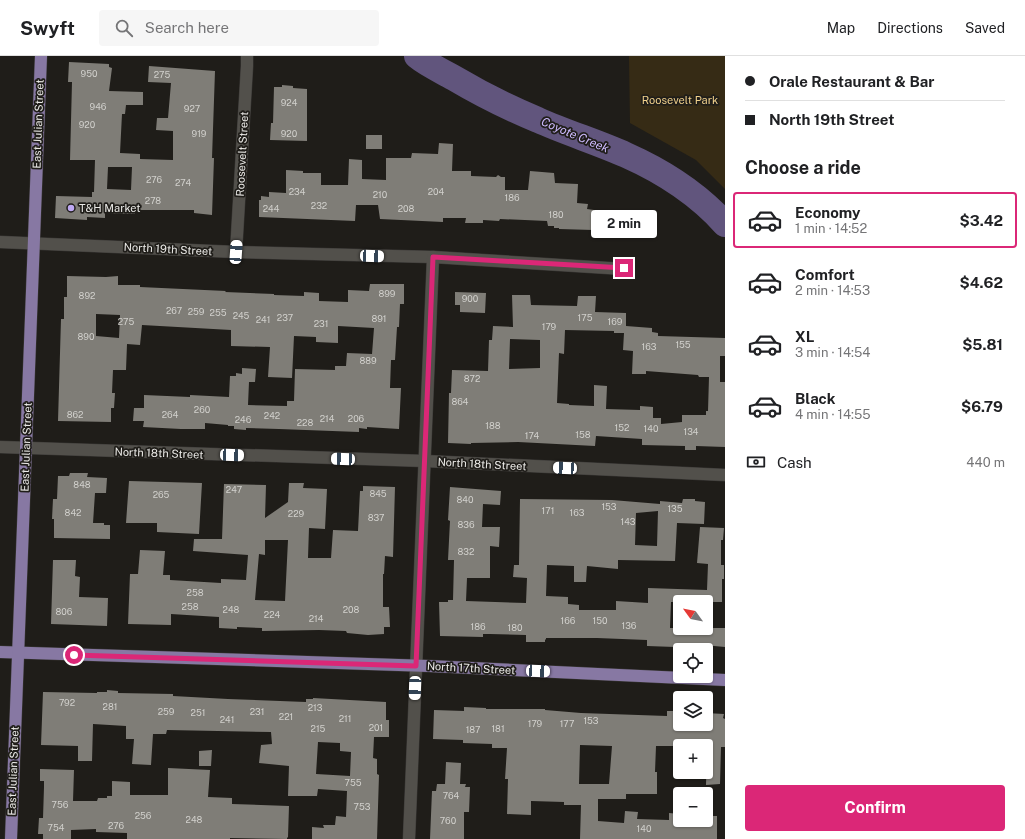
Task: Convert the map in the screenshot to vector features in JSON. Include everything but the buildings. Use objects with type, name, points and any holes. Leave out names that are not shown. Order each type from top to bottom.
[{"type":"main road","name":"East Julian Street","points":[[11,839],[41,56]]},
{"type":"main road","name":"North 17th Street","points":[[0,652],[416,666],[725,680]]},
{"type":"street","name":"Roosevelt Street","points":[[236,252],[248,66],[247,56]]},
{"type":"street","name":"North 19th Street","points":[[0,242],[236,252],[433,257],[624,268]]},
{"type":"street","points":[[409,839],[433,257]]},
{"type":"street","name":"North 18th Street","points":[[0,447],[425,461],[725,475]]},
{"type":"green space","name":"Roosevelt Park","points":[[629,56],[725,56],[725,189],[696,160],[630,123]]},
{"type":"waterway","name":"Coyote Creek","points":[[417,56],[474,90],[506,106],[549,125],[615,150],[653,168],[691,193],[725,224]]},
{"type":"place","name":"T&H Market","points":[[71,208]]},
{"type":"route","points":[[74,655],[416,666],[433,257],[624,268]]}]
